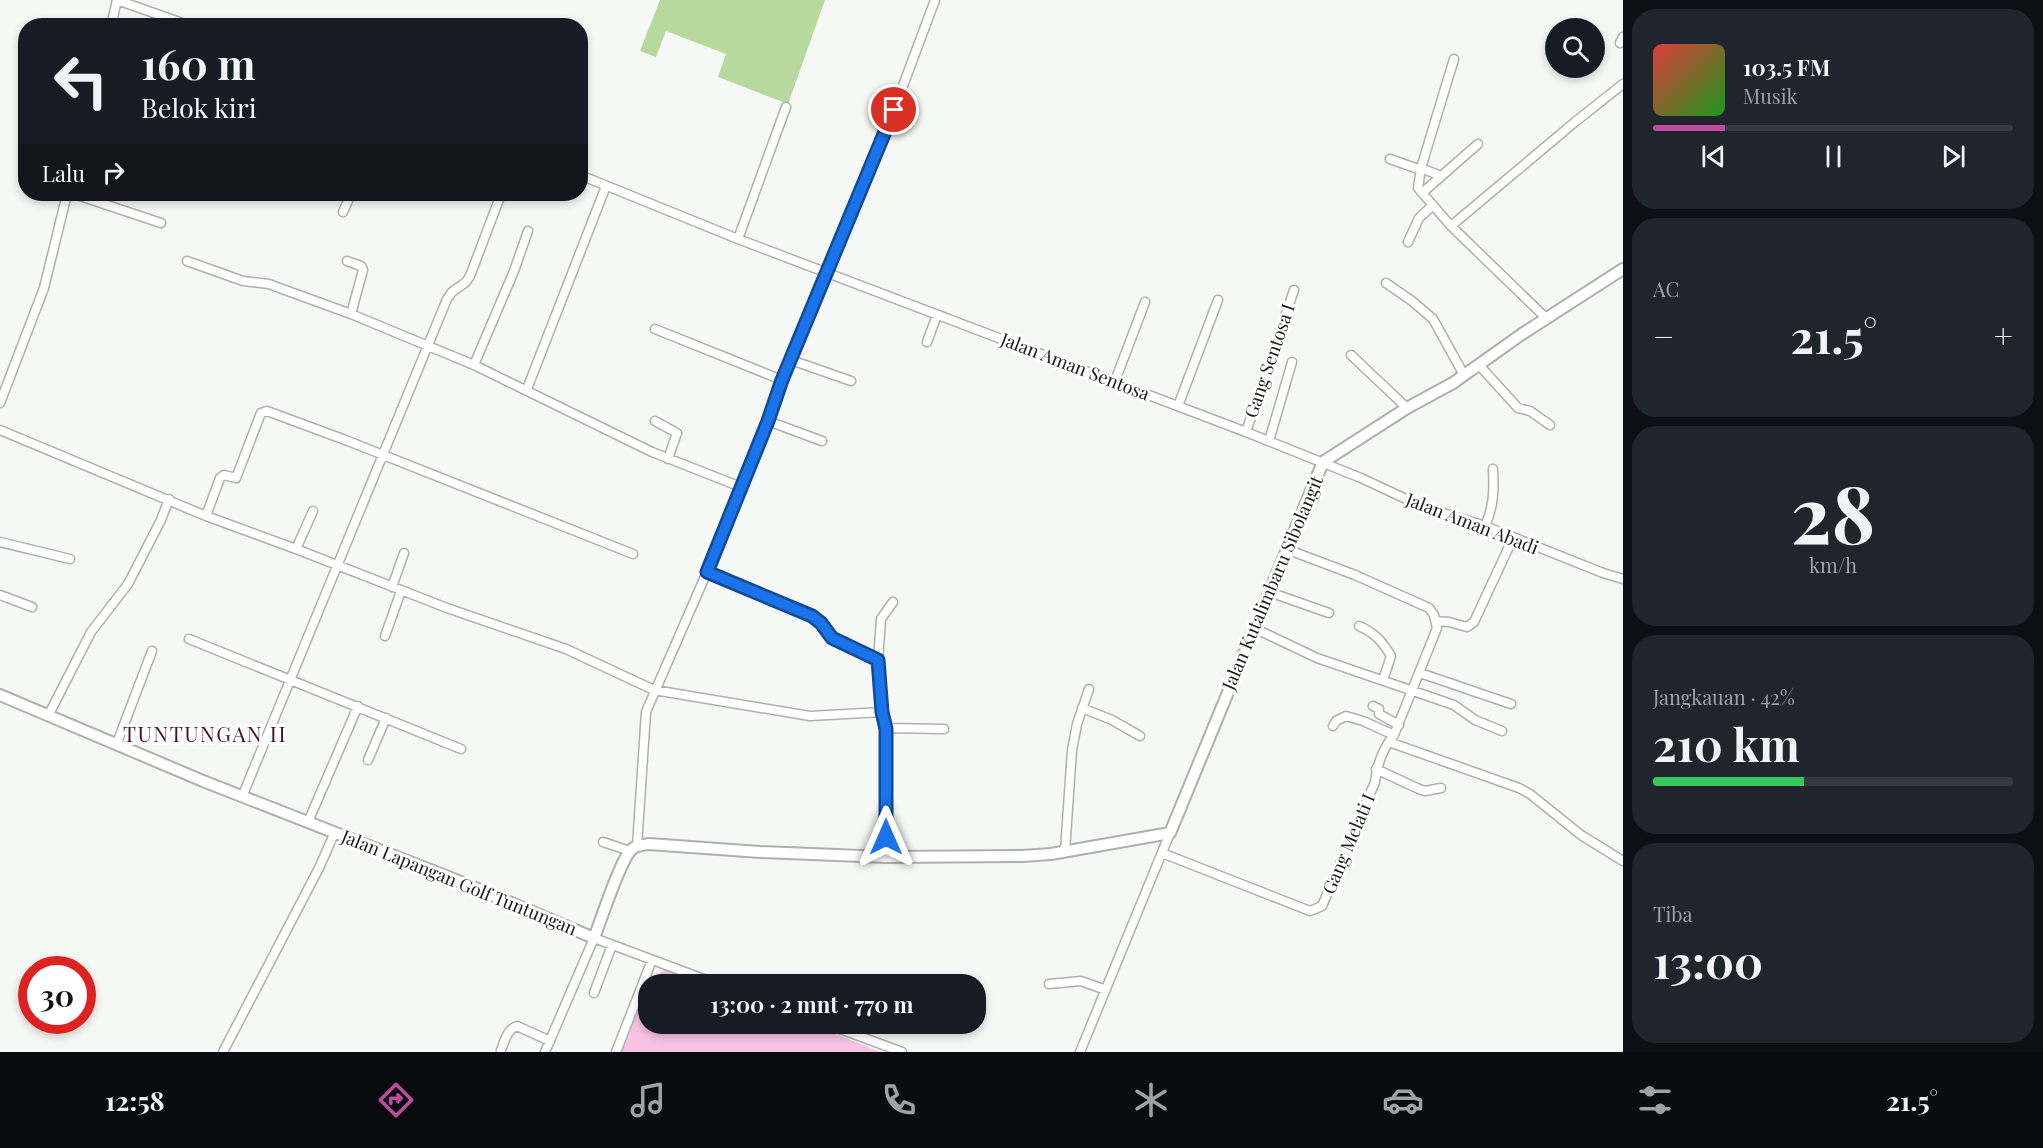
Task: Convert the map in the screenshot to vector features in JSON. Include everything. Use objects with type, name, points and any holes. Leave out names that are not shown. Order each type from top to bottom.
[{"type":"street","points":[[113,18],[117,0],[168,18]]},
{"type":"street","points":[[633,848],[645,716],[654,690],[673,653],[707,572],[768,421],[782,380],[901,91],[934,0]]},
{"type":"street","points":[[1454,59],[1421,169],[1418,188],[1451,226],[1546,318]]},
{"type":"street","points":[[1451,226],[1623,84]]},
{"type":"street","points":[[738,239],[786,107]]},
{"type":"street","points":[[1422,193],[1478,144]]},
{"type":"street","points":[[1390,159],[1441,176]]},
{"type":"street","name":"Jalan Aman Sentosa","points":[[588,179],[738,239],[1323,462]]},
{"type":"street","points":[[527,389],[606,186]]},
{"type":"street","points":[[0,404],[44,288],[65,201]]},
{"type":"street","points":[[95,201],[161,223]]},
{"type":"street","points":[[343,212],[348,201]]},
{"type":"street","points":[[242,797],[426,346],[449,295],[470,276],[498,201]]},
{"type":"street","points":[[1408,242],[1419,218],[1433,205]]},
{"type":"street","points":[[474,364],[514,271],[528,231]]},
{"type":"street","points":[[187,261],[243,281],[277,287],[474,364],[668,459],[741,487]]},
{"type":"street","points":[[347,261],[360,266],[363,270],[351,314]]},
{"type":"street","name":"Jalan Kutalimbaru Sibolangit","points":[[1170,833],[1323,462],[1407,408],[1464,375],[1546,318],[1623,269]]},
{"type":"street","points":[[1386,283],[1433,319],[1464,375]]},
{"type":"street","name":"Gang Sentosa I","points":[[1246,432],[1294,290]]},
{"type":"street","points":[[1178,406],[1218,300]]},
{"type":"street","points":[[1115,381],[1145,302]]},
{"type":"street","points":[[927,342],[938,315]]},
{"type":"street","points":[[656,329],[782,380]]},
{"type":"street","points":[[1351,355],[1407,408]]},
{"type":"street","points":[[791,360],[851,381]]},
{"type":"street","points":[[1269,441],[1292,362]]},
{"type":"street","points":[[1479,365],[1518,408],[1530,411],[1550,425]]},
{"type":"street","points":[[206,516],[220,478],[224,475],[236,478],[261,413],[269,412],[633,554]]},
{"type":"street","points":[[655,421],[677,433],[668,459]]},
{"type":"street","points":[[768,421],[822,441]]},
{"type":"street","points":[[0,430],[206,516],[447,608],[566,649],[654,690],[810,716],[882,712]]},
{"type":"street","name":"Jalan Aman Abadi","points":[[1323,462],[1421,506],[1485,526],[1623,579]]},
{"type":"street","points":[[1485,526],[1495,497],[1493,469]]},
{"type":"street","points":[[48,716],[92,632],[128,584],[169,500]]},
{"type":"street","points":[[296,549],[313,511]]},
{"type":"street","points":[[1287,549],[1422,603],[1429,608],[1436,621],[1467,627],[1474,622],[1513,538]]},
{"type":"street","points":[[0,542],[70,560]]},
{"type":"street","points":[[392,587],[404,553]]},
{"type":"street","points":[[707,572],[812,616],[821,623],[832,638],[878,660]]},
{"type":"street","points":[[385,636],[402,591]]},
{"type":"street","points":[[1269,592],[1329,613]]},
{"type":"street","points":[[0,595],[32,606]]},
{"type":"street","points":[[886,857],[886,729],[882,712],[878,660],[881,619],[893,602]]},
{"type":"street","name":"Gang Melati I","points":[[1162,853],[1310,910],[1322,906],[1375,782],[1376,769],[1399,725],[1420,674],[1434,636],[1436,621]]},
{"type":"street","points":[[1359,626],[1379,637],[1391,656],[1383,680]]},
{"type":"street","points":[[1254,628],[1317,658],[1454,705],[1475,720],[1502,731]]},
{"type":"street","points":[[189,639],[461,749]]},
{"type":"street","points":[[117,744],[152,651]]},
{"type":"street","points":[[1420,674],[1511,704]]},
{"type":"street","points":[[1065,851],[1071,750],[1089,689]]},
{"type":"street","name":"Jalan Lapangan Golf Tuntungan","points":[[0,695],[242,797],[335,832],[594,938],[623,863],[633,848]]},
{"type":"street","points":[[308,822],[358,706]]},
{"type":"street","points":[[1373,706],[1380,709],[1379,714],[1399,725]]},
{"type":"street","points":[[1082,708],[1112,720],[1140,736]]},
{"type":"street","points":[[1333,726],[1335,721],[1346,716],[1363,721],[1391,738],[1519,788],[1530,794],[1581,835],[1623,861]]},
{"type":"street","points":[[368,760],[386,718]]},
{"type":"street","points":[[886,729],[944,729]]},
{"type":"street","points":[[1376,769],[1419,789],[1441,788]]},
{"type":"street","points":[[222,1052],[319,868],[335,832]]},
{"type":"street","points":[[603,842],[633,848],[649,844],[760,852],[886,857],[1022,856],[1170,833]]},
{"type":"street","points":[[1080,1052],[1170,833]]},
{"type":"street","points":[[545,1052],[594,938],[690,974]]},
{"type":"street","points":[[594,993],[612,945]]},
{"type":"street","points":[[616,1052],[652,960]]},
{"type":"street","points":[[1049,984],[1081,981],[1106,990]]},
{"type":"street","points":[[501,1050],[509,1032],[517,1026],[550,1041]]},
{"type":"street","points":[[854,1034],[902,1052]]},
{"type":"shaded area","points":[[660,0],[825,0],[788,104],[718,77],[726,54],[666,31],[656,57],[640,51]]},
{"type":"shaded area","points":[[666,969],[682,974],[659,974]]},
{"type":"shaded area","points":[[638,1001],[638,1034],[836,1034],[880,1052],[618,1052]]},
{"type":"district","name":"TUNTUNGAN II","points":[[205,735]]},
{"type":"route","points":[[886,837],[886,729],[882,712],[878,660],[832,638],[821,623],[812,616],[707,572],[768,421],[782,380],[894,110]]}]
